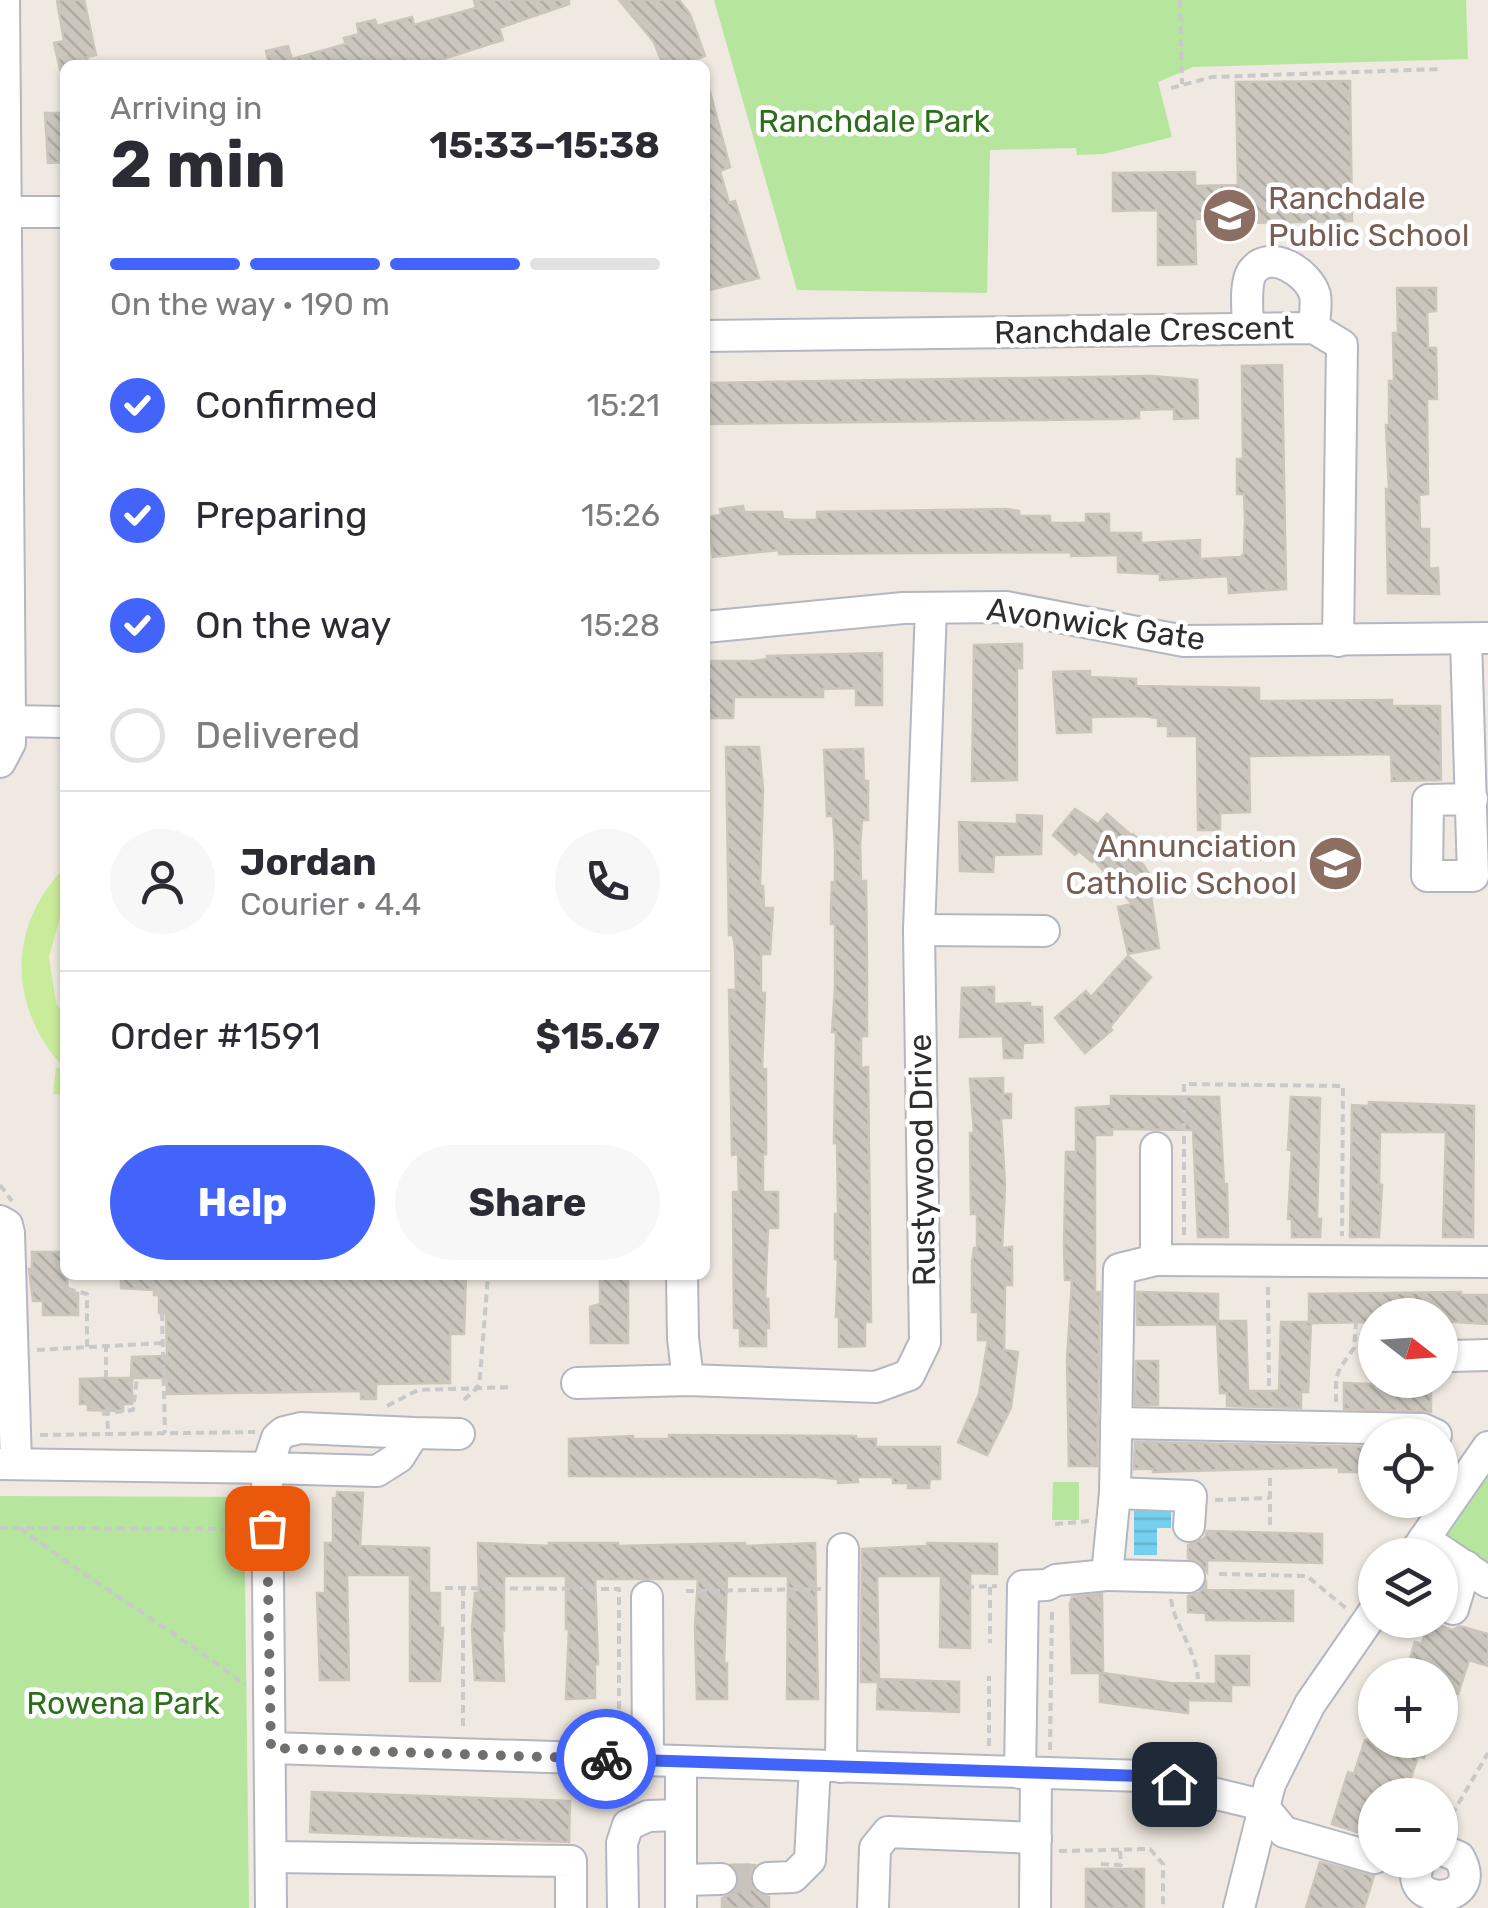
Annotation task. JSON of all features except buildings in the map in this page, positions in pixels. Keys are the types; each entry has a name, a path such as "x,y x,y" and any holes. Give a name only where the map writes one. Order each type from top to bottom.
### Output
{"street":[{"path":"0,762 10,744 4,0"},
{"path":"5,212 60,212"},
{"path":"1248,328 1249,282 1253,272 1275,262 1292,267 1306,279 1315,296 1314,328"},
{"name":"Ranchdale Crescent","path":"710,336 1314,328 1342,345 1338,641"},
{"name":"Avonwick Gate","path":"710,626 931,608 1006,607 1184,641 1477,639"},
{"name":"Rustywood Drive","path":"577,1383 688,1380 876,1386 909,1375 925,1342 919,930 931,608"},
{"path":"1472,799 1477,639"},
{"path":"10,721 60,722"},
{"path":"919,930 1044,931"},
{"path":"1156,1148 1170,1260"},
{"path":"0,1222 7,1225 9,1233 13,1351 10,1455 377,1471 400,1457 414,1433"},
{"path":"1107,1575 1114,1503 1119,1269 1170,1260 1488,1262"},
{"path":"682,1280 682,1338 688,1380"},
{"path":"1458,1356 1488,1355"},
{"path":"1116,1423 1358,1427"},
{"path":"271,1908 266,1468 277,1438 294,1428 459,1434"},
{"path":"1425,1538 1484,1452 1458,1443"},
{"path":"1114,1503 1191,1496 1190,1515"},
{"path":"768,1878 792,1877 810,1860 828,1766 842,1549"},
{"path":"1458,1601 1477,1574"},
{"path":"1035,1908 1035,1773 1024,1586 1047,1586 1056,1580 1107,1575 1192,1576"},
{"path":"634,1760 647,1597"},
{"path":"1239,1908 1310,1704 1358,1616"},
{"path":"271,1748 1142,1776 1358,1843"},
{"path":"681,1762 681,1894 722,1879"},
{"path":"623,1908 622,1844 628,1825 648,1816 681,1815"},
{"path":"1269,1815 1284,1832 1358,1853"},
{"path":"872,1908 875,1848 888,1832 1036,1844"},
{"path":"272,1857 572,1862 571,1908"}],"path":[{"path":"1180,0 1182,84"},
{"path":"1172,88 1221,77 1441,69"},
{"path":"1170,1260 1184,1084 1343,1086 1342,1261"},
{"path":"464,1400 477,1388 485,1345 488,1280"},
{"path":"1268,1287 1269,1388"},
{"path":"68,1289 87,1294 88,1347"},
{"path":"162,1313 165,1434"},
{"path":"1335,1426 1336,1379 1354,1348 1356,1322"},
{"path":"13,1351 162,1343"},
{"path":"106,1346 106,1378"},
{"path":"108,1434 106,1412 134,1409 136,1378"},
{"path":"379,1407 418,1390 513,1387"},
{"path":"10,1455 108,1434 248,1433 262,1428"},
{"path":"1270,1474 1270,1526"},
{"path":"1190,1515 1210,1500 1270,1498"},
{"path":"1055,1524 1081,1524 1114,1503"},
{"path":"0,1528 267,1521"},
{"path":"20,1528 270,1701"},
{"path":"1198,1679 1197,1660 1174,1614 1192,1576 1307,1576 1358,1608"},
{"path":"1035,1773 1056,1580"},
{"path":"990,1586 990,1643"},
{"path":"966,1587 1024,1586"},
{"path":"446,1588 619,1589 634,1760"},
{"path":"462,1588 463,1754"},
{"path":"686,1591 842,1589"},
{"path":"988,1746 989,1676"},
{"path":"1458,1804 1488,1752"},
{"path":"1036,1844 1150,1849 1163,1864 1163,1908"},
{"path":"1101,1864 1121,1865 1120,1850"}],"green space":[{"name":"Ranchdale Park","path":"714,0 1466,0 1468,59 1193,67 1158,82 1172,137 1104,154 1077,155 1076,148 990,150 987,293 797,290"},
{"path":"60,873 60,917 49,957 60,1010 60,1063 32,1018 24,992 24,940 46,890"},
{"path":"60,1067 60,1095 53,1094 56,1068"},
{"path":"1488,1459 1488,1577 1458,1553 1458,1538 1437,1536 1449,1518 1458,1518 1458,1504"},
{"path":"1053,1482 1079,1482 1079,1520 1052,1520"},
{"name":"Rowena Park","path":"0,1496 244,1497 249,1908 0,1908"}],"water":[{"path":"1134,1511 1171,1511 1171,1528 1157,1528 1157,1555 1134,1555"}],"tunnel":[{"path":"721,1879 768,1878"}],"way so far":[{"path":"267,1528 271,1748 606,1759"}],"place":[{"name":"Ranchdale Public School","path":"1229,216"},
{"name":"Annunciation Catholic School","path":"1336,864"}],"route":[{"path":"606,1759 1142,1776 1174,1784"}]}
